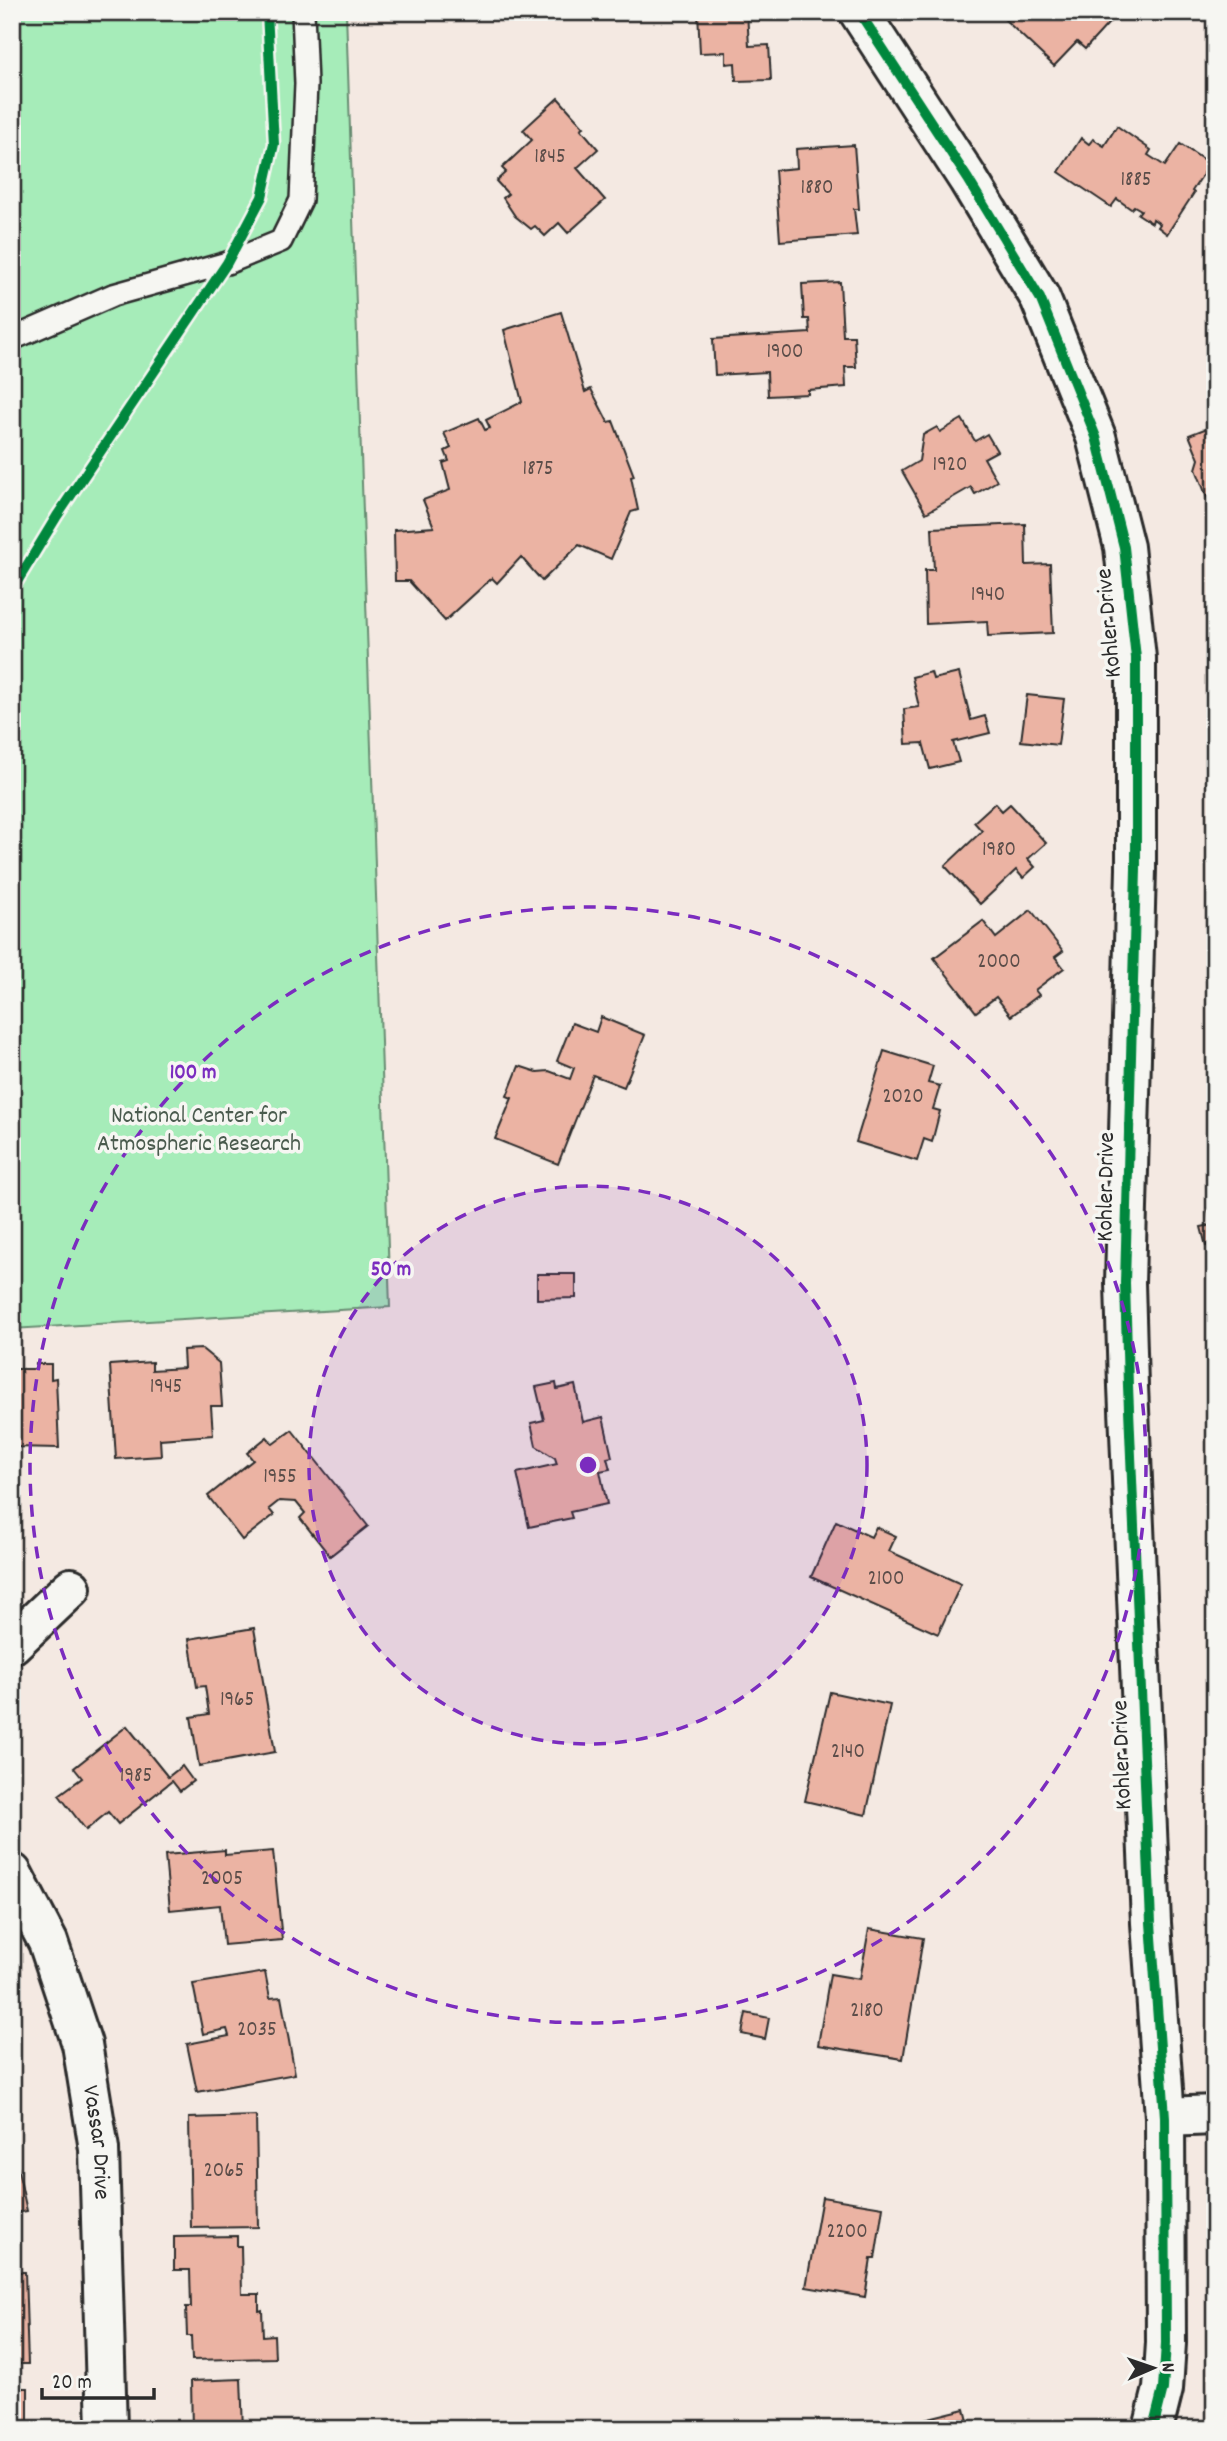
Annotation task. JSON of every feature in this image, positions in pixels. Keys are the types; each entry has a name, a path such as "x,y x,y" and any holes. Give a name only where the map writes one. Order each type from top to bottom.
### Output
{"street":[{"name":"Kohler Drive","path":"859,12 968,179 1040,298 1096,437 1124,547 1136,658 1136,869 1125,1283 1151,1923 1165,2117 1166,2343 1163,2389 1153,2429"},
{"path":"12,1644 71,1588"},
{"name":"Vassar Drive","path":"12,1873 48,1942 82,2044 99,2149 107,2429"},
{"path":"1165,2117 1215,2115"}],"lane":[{"path":"12,339 113,295 227,263 281,241 302,200 306,84 303,12"}],"green space":[{"name":"National Center for Atmospheric Research","path":"12,12 346,12 390,1307 12,1329"}],"building":[{"path":"698,12 747,12 749,46 769,45 771,80 736,81 735,63 726,64 726,52 700,53"},
{"path":"1005,12 1119,12 1085,49 1077,42 1054,66 1001,16"},
{"path":"558,98 584,127 581,129 598,149 577,168 605,200 568,233 559,223 545,236 535,226 531,229 515,216 503,198 508,194 496,181 506,172 502,168 532,140 523,130"},
{"path":"1117,126 1151,150 1148,155 1165,166 1180,144 1210,164 1167,234 1153,219 1152,223 1138,214 1141,210 1134,206 1131,209 1117,199 1111,207 1059,172 1081,138 1089,144 1093,139 1104,146"},
{"path":"854,145 859,209 854,209 857,235 780,241 775,170 797,168 796,149"},
{"path":"840,282 843,336 854,336 856,367 845,367 846,387 808,390 808,394 768,396 767,372 715,375 713,339 810,333 809,319 804,319 802,284"},
{"path":"561,312 585,392 591,389 608,422 613,421 634,476 631,477 638,510 631,512 611,559 579,545 542,581 521,557 497,583 492,578 445,621 409,581 395,581 394,530 434,527 423,500 450,490 443,463 449,461 445,451 451,448 444,433 479,418 485,430 490,428 486,420 522,402 504,330"},
{"path":"962,419 975,441 987,434 997,451 984,458 997,481 975,494 971,487 926,513 902,471 919,461 923,435 937,427 940,432"},
{"path":"1215,425 1215,507 1211,508 1196,469 1199,459 1189,435"},
{"path":"1025,524 1026,565 1050,564 1053,633 988,636 987,621 926,624 925,570 934,570 932,528"},
{"path":"931,672 933,679 959,673 971,720 985,716 990,733 953,742 959,762 930,769 923,743 906,744 904,709 919,707 912,677"},
{"path":"1027,695 1064,699 1058,745 1021,741"},
{"path":"1215,704 1215,726 1205,710"},
{"path":"995,803 1002,811 1010,804 1046,843 1028,859 1035,867 1023,878 1016,870 980,904 945,866 982,831 974,822"},
{"path":"1031,910 1063,951 1055,957 1064,968 1035,990 1039,995 1011,1016 996,997 976,1012 934,958 983,921 996,938"},
{"path":"601,1017 645,1035 624,1087 593,1075 558,1164 495,1139 512,1098 507,1096 519,1066 537,1072 549,1071 570,1079 574,1068 557,1061 572,1023 596,1032"},
{"path":"884,1051 933,1066 928,1083 940,1086 933,1109 940,1111 932,1142 924,1139 917,1161 856,1142"},
{"path":"1215,1207 1215,1244 1206,1246 1201,1227 1211,1225 1208,1209"},
{"path":"537,1274 576,1274 576,1298 537,1299"},
{"path":"202,1349 219,1363 222,1406 211,1406 213,1435 160,1439 161,1456 116,1459 110,1365 152,1362 152,1370 184,1368 183,1350"},
{"path":"36,1364 51,1364 51,1379 56,1378 59,1448 12,1447 12,1369 36,1369"},
{"path":"556,1383 557,1389 575,1385 583,1422 603,1417 612,1457 607,1458 610,1469 600,1471 607,1504 570,1512 572,1518 529,1527 517,1473 557,1464 555,1458 536,1446 531,1423 544,1420 536,1387"},
{"path":"292,1430 368,1526 330,1556 300,1518 305,1513 296,1502 279,1501 269,1509 274,1515 242,1540 208,1496 253,1460 247,1453 267,1437 273,1444"},
{"path":"836,1521 871,1537 876,1527 896,1536 889,1551 961,1584 938,1634 811,1577"},
{"path":"254,1628 275,1752 199,1766 191,1717 209,1714 205,1686 197,1687 189,1639"},
{"path":"830,1692 890,1705 866,1815 805,1801"},
{"path":"127,1726 168,1777 182,1766 193,1781 180,1791 172,1781 118,1824 108,1812 86,1830 59,1795 82,1778 74,1768"},
{"path":"225,1850 225,1855 273,1851 282,1940 224,1945 220,1905 170,1910 165,1855"},
{"path":"869,1929 923,1938 903,2059 818,2045 830,1974 860,1979"},
{"path":"265,1972 270,1998 281,1997 295,2074 197,2092 187,2044 229,2036 227,2029 203,2034 193,1984"},
{"path":"746,2013 769,2018 765,2039 742,2034"},
{"path":"256,2116 258,2227 191,2228 189,2118"},
{"path":"12,2143 27,2211 12,2214"},
{"path":"822,2197 883,2207 875,2259 871,2259 865,2297 806,2287"},
{"path":"237,2236 237,2246 241,2246 242,2294 259,2294 263,2336 274,2335 275,2358 192,2360 191,2336 187,2336 186,2307 191,2307 190,2270 174,2270 174,2237"},
{"path":"12,2272 25,2272 28,2364 12,2364"},
{"path":"241,2379 243,2429 192,2429 191,2381"},
{"path":"12,2388 28,2388 28,2429 12,2429"},
{"path":"965,2409 970,2429 896,2429 896,2426"}],"cycle path":[{"path":"12,590 57,516 227,263 262,197 274,144 267,12"},
{"path":"859,12 968,179 1040,298 1096,437 1124,547 1136,658 1136,869 1125,1283 1151,1923 1165,2117 1166,2343 1163,2389 1153,2429"}]}
